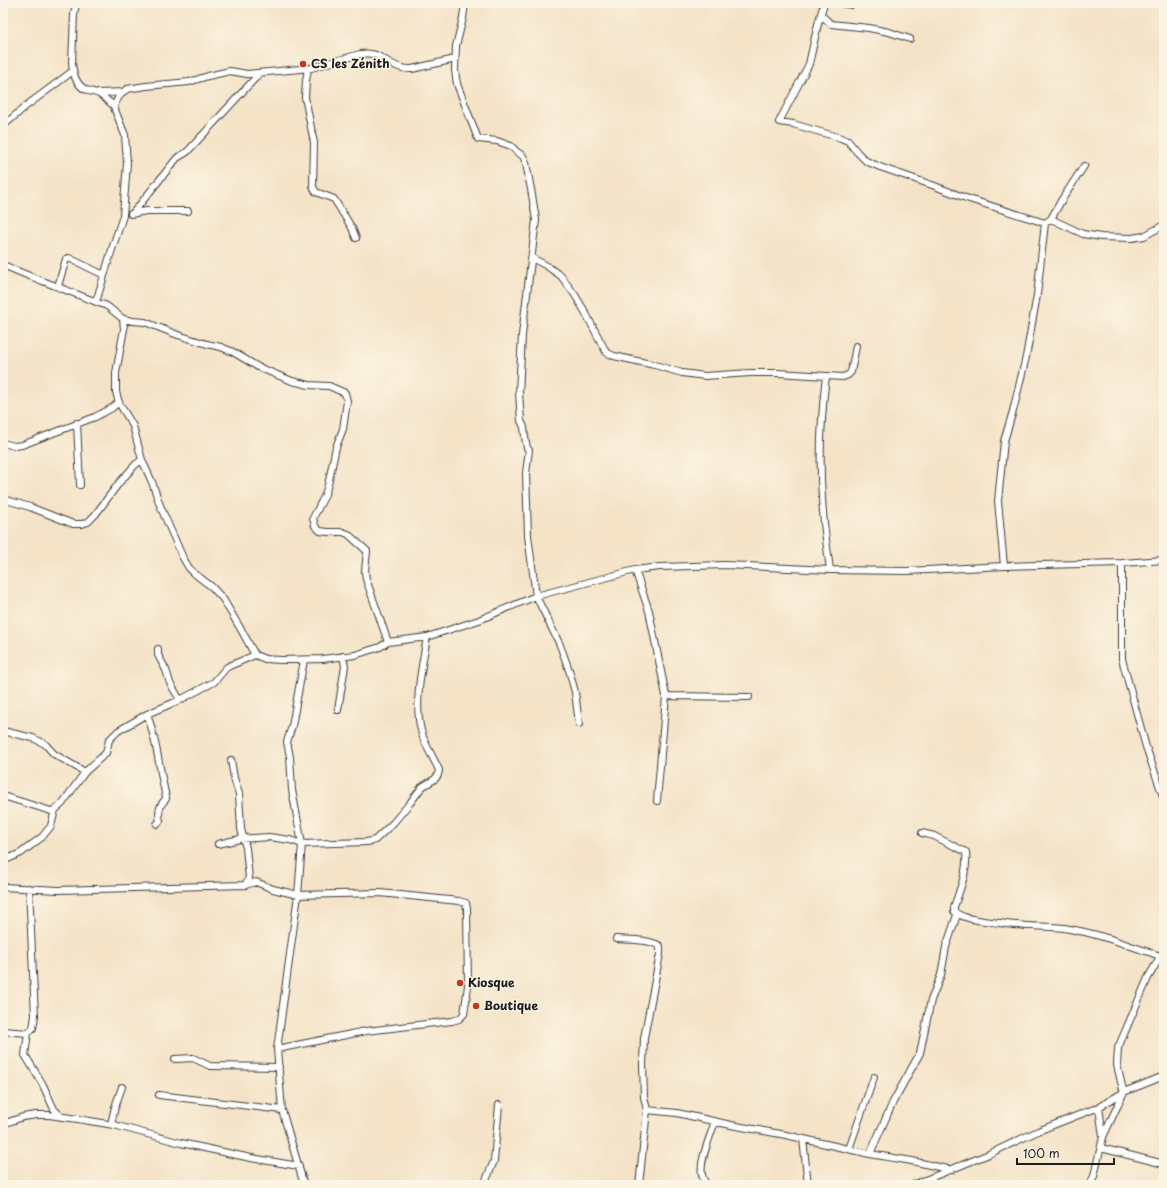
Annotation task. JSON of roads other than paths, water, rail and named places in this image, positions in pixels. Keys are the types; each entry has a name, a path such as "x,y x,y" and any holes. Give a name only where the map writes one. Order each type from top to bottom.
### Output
{"street":[{"path":"76,3 74,14 73,71 75,78 85,90 97,94 114,106 126,136 127,163 123,216 96,302"},
{"path":"465,3 456,46 455,60 457,84 478,139 497,141 511,146 523,156 530,178 536,220 522,335 519,401 521,421 524,427 527,448 529,450 526,473 528,536 536,596 560,646 569,670 576,692 579,724"},
{"path":"824,3 809,64 779,122 793,124 848,141 866,161 880,168 966,198 1045,223 1052,219 1061,201 1084,166"},
{"path":"841,3 851,5"},
{"path":"820,15 831,24 869,28 910,38"},
{"path":"114,106 118,98 127,89 189,82 230,71 247,74 308,68 325,65 368,53 376,55 383,60 406,69 455,60"},
{"path":"308,68 305,98 314,143 314,187 316,192 334,199 352,228 356,238"},
{"path":"3,126 26,106 73,71"},
{"path":"133,213 177,158 186,152 260,73"},
{"path":"97,94 123,92"},
{"path":"123,216 146,211 188,211"},
{"path":"1052,219 1083,234 1101,237 1132,238 1144,236 1164,225"},
{"path":"1004,566 998,501 1004,441 1026,357 1038,294 1045,223"},
{"path":"58,286 66,259 69,258 104,275"},
{"path":"532,258 561,276 581,305 606,352 614,356 655,365 682,373 705,376 778,373 843,377 851,372 856,346"},
{"path":"3,265 107,306 123,319 145,322 178,335 221,347 287,379 309,385 329,386 345,393 347,401 343,429 336,447 324,497 313,518 315,526 320,531 343,532 348,534 367,551 365,571 366,579 388,642"},
{"path":"123,319 124,329 116,373 116,392 119,402 133,426 135,439 142,460 152,482 161,508 183,558 189,568 212,587 223,599 255,655 265,659 304,660 355,655 380,647 388,642 427,637 479,620 536,596 636,570 660,567 703,565 830,570 907,571 1004,566 1122,563 1164,560"},
{"path":"826,376 821,416 820,454 822,498 830,570"},
{"path":"3,443 14,446 22,445 76,423 95,417 112,408 119,402"},
{"path":"76,423 80,485"},
{"path":"3,499 30,507 73,524 82,524 88,522 95,515 119,483 136,464 142,460"},
{"path":"1122,563 1122,659 1146,747 1164,799"},
{"path":"636,570 649,611 666,696 657,801"},
{"path":"218,844 243,839 269,837 290,840 302,844 367,842 375,840 393,823 422,787 435,779 439,770 422,734 419,713 419,687 427,637"},
{"path":"158,650 158,655 166,670 170,683 180,700"},
{"path":"3,861 21,853 42,837 51,826 55,810 62,804 85,772 106,753 110,740 118,731 147,714 180,700 214,682 227,667 255,655"},
{"path":"338,710 344,666 343,656"},
{"path":"304,660 288,742 292,790 302,844 298,896 277,1049 282,1110 304,1185"},
{"path":"666,696 749,697"},
{"path":"147,714 152,727 166,797 160,808 160,821 157,824"},
{"path":"3,731 33,738 45,744 54,754 85,772"},
{"path":"231,760 234,778 239,794 241,829 246,848 249,878 245,885"},
{"path":"3,796 55,810"},
{"path":"922,833 934,836 966,852 967,861 954,907 954,911 957,915 1013,925 1063,928 1100,935 1162,953 1148,978 1118,1048 1117,1065 1124,1092 1103,1137 1094,1176 1090,1185"},
{"path":"3,887 58,890 245,885 256,882 273,889 298,896 380,894 459,901 466,903 468,986 464,1014 459,1019 366,1031 277,1049"},
{"path":"29,888 35,1016 33,1028 28,1033 25,1055 42,1083 54,1110 63,1117"},
{"path":"870,1154 893,1102 920,1054 931,1000 941,975 946,947 957,915"},
{"path":"616,939 640,940 651,942 660,946 660,954 644,1038 644,1097 647,1110 639,1185"},
{"path":"3,1031 28,1033"},
{"path":"175,1058 193,1058 210,1066 278,1067"},
{"path":"913,1185 952,1170 1038,1131 1099,1107 1124,1092 1164,1076"},
{"path":"849,1149 874,1077"},
{"path":"110,1124 122,1087"},
{"path":"159,1095 282,1110"},
{"path":"484,1185 494,1161 499,1105"},
{"path":"1099,1107 1103,1137"},
{"path":"647,1110 677,1113 952,1170"},
{"path":"3,1124 23,1117 49,1115 110,1124 182,1143 251,1158 299,1166"},
{"path":"707,1185 702,1174 702,1164 715,1122"},
{"path":"803,1139 808,1185"},
{"path":"1101,1148 1164,1164"}],"place":[{"name":"CS les Zénith","path":"303,64"},
{"name":"Kiosque","path":"460,983"},
{"name":"Boutique","path":"476,1006"}]}
